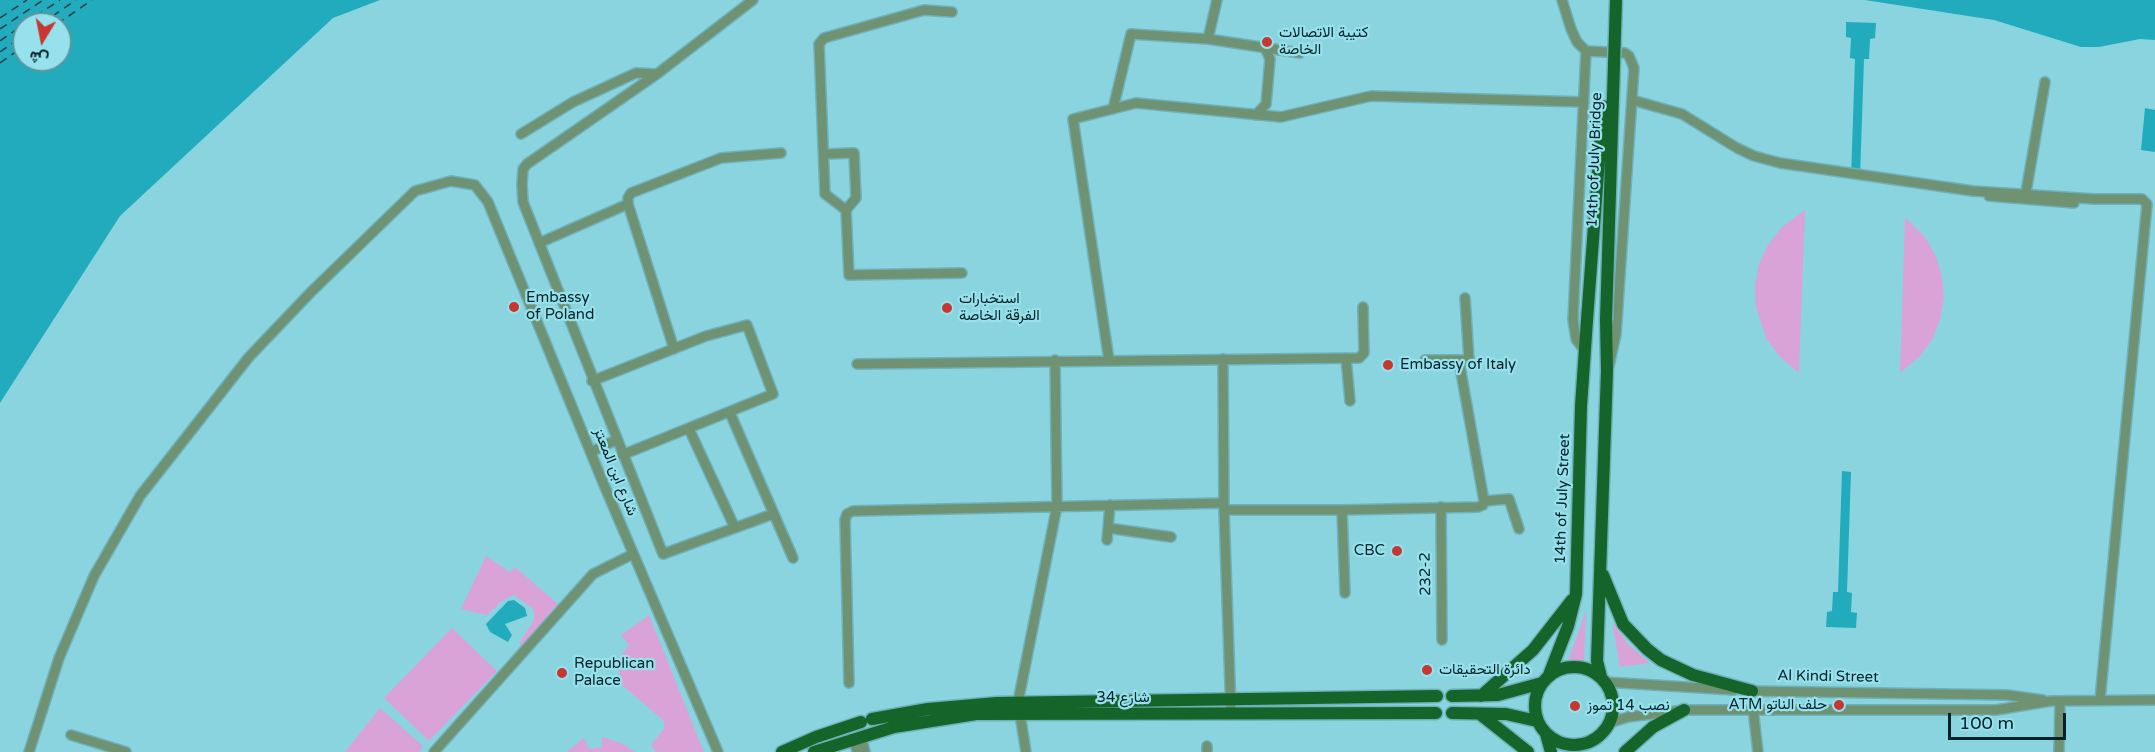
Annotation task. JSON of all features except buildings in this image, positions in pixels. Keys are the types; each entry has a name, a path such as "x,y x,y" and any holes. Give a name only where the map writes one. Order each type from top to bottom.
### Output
{"main road":[{"name":"14th of July Bridge","path":"1587,320 1598,200 1608,0"},
{"name":"14th of July Bridge","path":"1607,371 1606,320 1616,0"},
{"name":"14th of July Street","path":"1545,679 1568,626 1575,594 1587,320"},
{"path":"1546,734 1569,745 1585,743 1600,735 1609,723 1613,702 1597,661 1607,371"},
{"path":"1600,566 1623,624 1647,649 1662,660 1693,675 1752,691"},
{"path":"1481,696 1533,650 1575,594"},
{"path":"1452,696 1510,693 1545,679 1563,668 1579,667 1603,680"},
{"path":"1545,679 1534,704 1537,721 1546,734 1551,752"},
{"name":"شارع 34","path":"814,752 857,737 935,719 1018,707 1230,699 1437,696"},
{"name":"شارع 34","path":"782,752 816,737 866,720 952,706 1231,713 1436,713"},
{"path":"1625,752 1653,728 1684,710"},
{"path":"1452,713 1515,715 1537,721"},
{"path":"1479,713 1515,739 1528,752"},
{"path":"1597,752 1600,735"}],"street":[{"path":"753,0 657,74 523,169 523,202 592,381 663,554 774,514"},
{"path":"1208,39 1217,0"},
{"path":"1562,0 1577,42 1586,51 1629,56 1634,68 1616,334 1607,371"},
{"path":"846,210 825,194 826,154 818,49 824,38 924,10 952,12"},
{"path":"1113,109 1131,34 1208,39 1300,52"},
{"path":"1256,115 1266,104 1270,59 1265,48"},
{"path":"1584,350 1576,339 1573,320 1586,51"},
{"path":"521,134 573,102 636,73 657,74"},
{"path":"2025,197 2045,82"},
{"path":"1109,360 1072,119 1136,103 1281,117 1371,96 1584,102"},
{"path":"1632,100 1682,114 1754,156 1780,163 1973,191 1981,195 2151,204 2100,700"},
{"path":"674,349 628,204 631,193 721,158 781,153"},
{"path":"826,154 854,153 855,198 846,210 849,275 962,273"},
{"name":"شارع ابن المعتز","path":"29,752 59,658 94,576 117,532 140,496 249,357 311,292 416,191 451,182 475,185 488,202 633,554 718,752"},
{"path":"539,243 628,204"},
{"path":"1425,360 1469,360 1465,298"},
{"path":"857,363 1346,358 1363,356 1363,307"},
{"path":"592,381 674,349 747,325 773,394 622,455"},
{"path":"1346,358 1350,401"},
{"path":"1223,359 1224,507 1231,713"},
{"path":"1026,752 1018,707 1057,506 1054,360"},
{"path":"1459,361 1484,501"},
{"path":"730,412 793,558"},
{"path":"689,429 735,528"},
{"path":"591,452 616,440"},
{"path":"849,682 847,514 853,511 1110,505 1342,510 1478,507 1484,501 1509,499 1519,529"},
{"path":"1107,540 1110,505"},
{"name":"232-2","path":"1440,507 1442,640"},
{"path":"1342,510 1345,593"},
{"path":"1108,528 1171,537"},
{"path":"434,752 593,574 633,554"},
{"name":"Al Kindi Street","path":"1603,680 1752,691 2007,695 2055,701"},
{"path":"1930,694 1930,710"},
{"name":"Al Kindi Street","path":"1609,723 1628,717 1684,710 1996,710 2055,701 2155,700"},
{"path":"2055,701 2059,752"},
{"path":"1753,709 1758,752"},
{"path":"71,735 126,752"},
{"path":"857,737 857,752"},
{"path":"857,737 865,752"}],"shaded area":[{"path":"1805,210 1799,373 1779,356 1766,338 1756,307 1755,286 1759,264 1768,245 1782,227"},
{"path":"1905,217 1925,237 1936,256 1942,276 1944,298 1940,320 1932,340 1919,357 1900,373"},
{"path":"486,556 510,572 515,567 558,604 520,649 520,642 534,620 534,613 532,608 514,595 503,600 487,615 461,609"},
{"path":"1586,610 1584,664 1568,661 1579,631"},
{"path":"649,615 704,752 656,752 651,745 664,729 664,721 615,679 620,672 616,667 617,661 629,645 621,635"},
{"path":"1612,622 1628,644 1650,663 1620,667"},
{"path":"452,628 497,671 429,741 384,698"},
{"path":"380,708 423,746 419,752 345,752"},
{"path":"602,737 621,743 635,752 566,752 584,738 589,749 602,747"}],"water":[{"path":"0,0 380,0 333,18 120,216 0,403"},
{"path":"1865,0 2155,0 2155,40 2140,39 2099,47 2081,47 1994,20"},
{"path":"1846,22 1876,23 1875,38 1870,39 1869,59 1864,59 1860,178 1851,178 1855,59 1850,58 1851,38 1846,37"},
{"path":"2145,108 2155,110 2155,152 2141,150"},
{"path":"1842,471 1851,472 1847,592 1852,593 1851,612 1857,613 1856,628 1826,627 1827,612 1832,611 1833,592 1838,592"},
{"path":"514,600 525,608 527,616 505,624 512,635 508,642 490,632 486,624 508,601"}],"ferry route":[{"path":"0,18 27,0"},
{"path":"0,29 43,0"},
{"path":"42,12 60,0"},
{"path":"58,12 76,0"},
{"path":"72,14 92,0"},
{"path":"0,41 12,33"},
{"path":"0,52 12,44"},
{"path":"0,63 12,54"}],"place":[{"name":"كتيبة الاتصالات الخاصة","path":"1267,42"},
{"name":"Embassy of Poland","path":"514,307"},
{"name":"استخبارات الفرقة الخاصة","path":"947,308"},
{"name":"Embassy of Italy","path":"1388,365"},
{"name":"CBC","path":"1397,551"},
{"name":"دائرة التحقيقات","path":"1427,670"},
{"name":"Republican Palace","path":"562,673"},
{"name":"ATM حلف الناتو","path":"1839,705"},
{"name":"نصب 14 تموز","path":"1575,706"}]}
